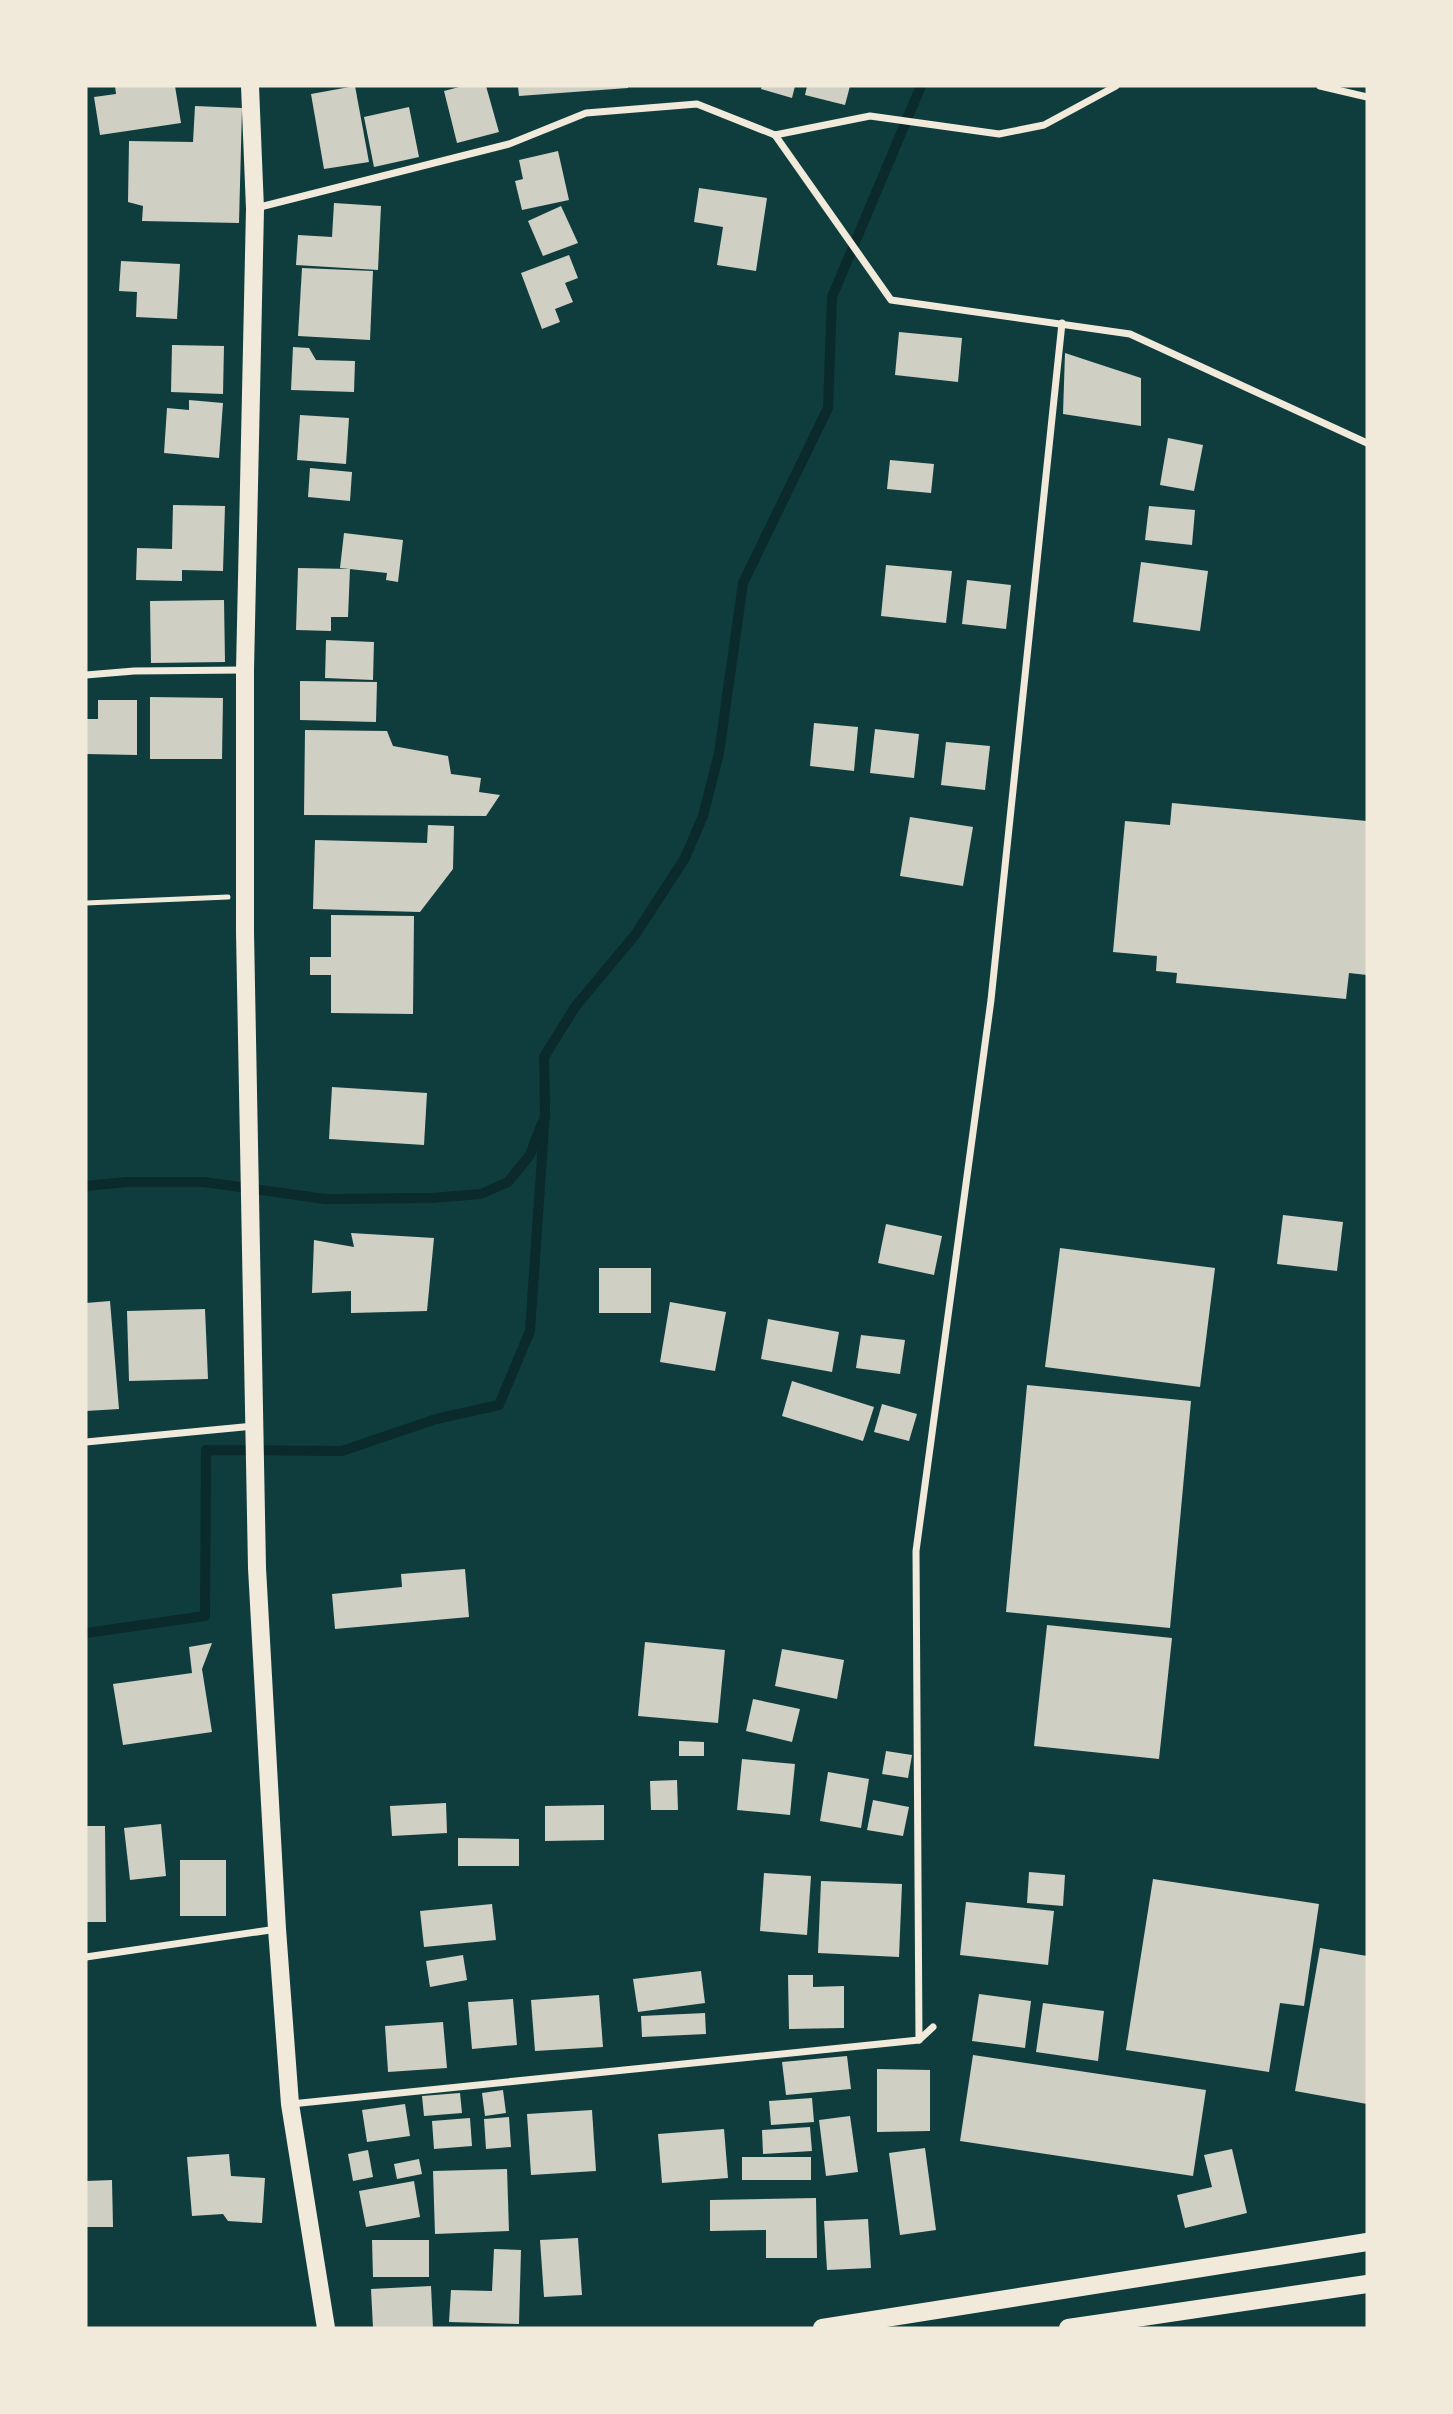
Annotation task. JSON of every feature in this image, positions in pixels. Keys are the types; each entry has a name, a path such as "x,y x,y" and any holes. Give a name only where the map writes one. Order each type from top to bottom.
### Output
{"main road":[{"path":"250,86 255,209 244,670 245,932 257,1568 277,1929 290,2104 326,2328"},
{"path":"822,2328 1367,2242"},
{"path":"1068,2328 1367,2284"}],"street":[{"path":"255,209 509,144 586,113 697,104 775,135 870,116 999,134 1044,125 1116,86"},
{"path":"1320,86 1367,97"},
{"path":"775,135 891,300 1130,334 1367,443"},
{"path":"919,2040 916,1551 991,1000 1062,323"},
{"path":"86,675 134,671 244,670"},
{"path":"86,1442 254,1426"},
{"path":"86,1957 277,1929"},
{"path":"290,2104 919,2040 933,2027"}],"lane":[{"path":"86,903 228,897"}],"building":[{"path":"115,86 175,86 181,123 100,135 94,97 116,94"},
{"path":"355,86 369,162 324,169 311,94"},
{"path":"463,86 486,86 499,132 457,143 444,91"},
{"path":"518,86 628,86 628,88 519,96"},
{"path":"762,86 795,86 792,98 761,89"},
{"path":"807,86 850,86 845,105 805,95"},
{"path":"195,106 242,108 239,223 142,221 143,206 128,202 129,141 193,142"},
{"path":"409,107 419,157 374,167 364,117"},
{"path":"558,151 569,200 522,210 515,181 523,179 519,160"},
{"path":"699,188 767,198 756,271 717,265 723,227 694,222"},
{"path":"334,203 381,206 378,270 296,265 298,235 332,237"},
{"path":"561,206 578,243 543,256 528,221"},
{"path":"569,255 578,278 565,283 573,302 555,309 560,322 542,329 521,273"},
{"path":"121,261 180,264 177,319 136,317 137,292 119,291"},
{"path":"302,268 373,271 370,340 298,336"},
{"path":"899,332 962,338 958,382 895,375"},
{"path":"172,345 224,346 223,394 171,392"},
{"path":"293,347 309,348 316,360 355,361 354,392 291,390"},
{"path":"1065,353 1141,378 1141,426 1063,414"},
{"path":"189,400 223,403 219,458 164,453 167,408 189,410"},
{"path":"300,415 349,418 346,464 297,460"},
{"path":"1168,438 1203,445 1194,491 1160,485"},
{"path":"890,460 934,464 931,493 887,489"},
{"path":"310,468 352,472 350,501 308,497"},
{"path":"173,505 225,506 223,571 182,570 182,581 136,580 137,548 172,549"},
{"path":"1149,506 1195,510 1192,545 1145,540"},
{"path":"344,533 403,540 398,582 386,580 387,573 340,568"},
{"path":"1141,562 1208,571 1200,631 1133,622"},
{"path":"886,565 952,571 946,623 881,616"},
{"path":"298,568 350,569 348,617 331,617 331,631 296,630"},
{"path":"967,580 1011,585 1006,629 962,624"},
{"path":"224,600 225,662 151,663 150,601"},
{"path":"326,640 374,642 373,680 325,678"},
{"path":"300,681 377,682 376,722 300,720"},
{"path":"150,697 223,698 222,759 150,759"},
{"path":"98,700 137,700 137,755 86,754 86,719 98,719"},
{"path":"814,723 858,727 854,771 810,766"},
{"path":"875,729 919,734 914,778 870,773"},
{"path":"305,730 387,731 393,746 448,756 451,774 481,778 479,792 500,795 486,816 304,815"},
{"path":"946,742 990,746 985,790 941,785"},
{"path":"1172,803 1367,821 1367,975 1349,973 1346,999 1176,983 1177,973 1156,971 1157,956 1113,952 1125,821 1170,825"},
{"path":"910,817 973,827 963,886 900,876"},
{"path":"428,825 454,826 453,869 420,912 313,909 315,840 427,843"},
{"path":"331,915 414,916 413,1014 331,1013 331,975 310,975 310,957 331,957"},
{"path":"332,1087 427,1093 424,1145 329,1139"},
{"path":"1283,1215 1343,1222 1337,1271 1277,1264"},
{"path":"886,1224 942,1236 934,1275 878,1263"},
{"path":"351,1233 434,1238 427,1311 351,1313 351,1291 312,1293 314,1240 354,1247"},
{"path":"1060,1248 1215,1268 1200,1387 1045,1367"},
{"path":"599,1268 651,1268 651,1313 599,1313"},
{"path":"110,1301 119,1409 86,1411 86,1303"},
{"path":"670,1302 726,1312 715,1371 660,1362"},
{"path":"205,1309 208,1379 129,1381 127,1311"},
{"path":"768,1319 839,1332 832,1372 761,1359"},
{"path":"861,1335 905,1340 900,1374 856,1368"},
{"path":"792,1381 874,1407 863,1441 782,1416"},
{"path":"1027,1385 1191,1401 1170,1628 1006,1612"},
{"path":"882,1404 917,1414 909,1441 874,1432"},
{"path":"465,1569 469,1617 335,1629 332,1594 402,1587 401,1574"},
{"path":"1047,1625 1172,1638 1159,1759 1034,1746"},
{"path":"645,1642 725,1650 718,1723 638,1716"},
{"path":"212,1643 202,1669 212,1732 123,1745 113,1684 192,1673 189,1647"},
{"path":"782,1649 844,1660 837,1699 775,1686"},
{"path":"753,1699 800,1709 792,1742 746,1731"},
{"path":"679,1741 704,1742 704,1756 679,1756"},
{"path":"886,1751 912,1755 908,1778 882,1774"},
{"path":"742,1759 795,1764 790,1815 737,1810"},
{"path":"828,1772 869,1779 861,1828 820,1821"},
{"path":"677,1780 678,1810 651,1810 650,1781"},
{"path":"873,1800 909,1807 903,1836 867,1830"},
{"path":"446,1803 447,1833 392,1836 390,1806"},
{"path":"604,1805 604,1840 545,1841 545,1806"},
{"path":"161,1824 166,1876 130,1880 124,1828"},
{"path":"86,1826 105,1826 106,1922 86,1922"},
{"path":"458,1838 519,1839 519,1866 458,1866"},
{"path":"180,1860 226,1860 226,1916 180,1916"},
{"path":"1029,1872 1065,1875 1063,1906 1027,1903"},
{"path":"764,1873 811,1876 807,1935 760,1931"},
{"path":"1153,1879 1319,1904 1304,2006 1280,2003 1269,2072 1126,2050"},
{"path":"821,1881 902,1884 899,1957 818,1953"},
{"path":"966,1902 1054,1911 1048,1965 960,1955"},
{"path":"492,1904 496,1940 424,1947 420,1911"},
{"path":"1320,1948 1367,1956 1367,2104 1295,2091"},
{"path":"463,1955 467,1980 430,1987 426,1961"},
{"path":"701,1971 705,2003 638,2012 633,1979"},
{"path":"788,1975 813,1975 813,1987 844,1986 844,2028 789,2029"},
{"path":"979,1994 1031,2001 1025,2048 972,2041"},
{"path":"599,1995 603,2047 535,2051 531,2000"},
{"path":"513,1999 517,2045 472,2049 468,2002"},
{"path":"1043,2003 1104,2011 1098,2061 1036,2052"},
{"path":"705,2013 706,2034 642,2037 641,2016"},
{"path":"443,2022 447,2068 388,2072 385,2026"},
{"path":"973,2055 1206,2090 1193,2176 960,2141"},
{"path":"847,2056 851,2089 786,2095 782,2062"},
{"path":"877,2069 930,2070 930,2131 877,2132"},
{"path":"503,2090 506,2113 485,2116 482,2093"},
{"path":"460,2093 462,2113 424,2116 422,2096"},
{"path":"812,2098 814,2122 771,2125 769,2101"},
{"path":"405,2104 410,2136 367,2142 362,2110"},
{"path":"592,2110 596,2171 531,2175 527,2114"},
{"path":"850,2116 858,2172 826,2176 819,2120"},
{"path":"509,2117 511,2147 486,2149 484,2119"},
{"path":"470,2118 472,2146 434,2149 432,2121"},
{"path":"810,2127 812,2151 763,2154 762,2130"},
{"path":"724,2129 728,2178 662,2183 658,2134"},
{"path":"925,2148 936,2230 900,2235 889,2153"},
{"path":"1232,2149 1247,2213 1185,2228 1177,2195 1212,2187 1204,2155"},
{"path":"368,2150 373,2177 353,2181 348,2154"},
{"path":"229,2154 231,2176 265,2178 262,2223 228,2221 223,2214 192,2216 187,2157"},
{"path":"742,2157 811,2157 811,2180 742,2180"},
{"path":"419,2159 422,2174 397,2179 394,2164"},
{"path":"507,2169 509,2231 435,2234 433,2171"},
{"path":"112,2180 113,2227 86,2227 86,2181"},
{"path":"414,2181 420,2217 366,2227 359,2191"},
{"path":"816,2198 817,2258 766,2258 766,2230 710,2231 710,2200"},
{"path":"868,2219 871,2268 827,2270 824,2221"},
{"path":"578,2238 582,2295 544,2297 540,2240"},
{"path":"372,2240 429,2240 429,2277 373,2277"},
{"path":"494,2249 521,2250 519,2324 449,2322 451,2290 492,2291"},
{"path":"431,2286 433,2328 373,2328 371,2289"}],"waterway":[{"path":"86,1633 205,1616 206,1450 342,1451 436,1419 499,1405 530,1331 545,1113 544,1057 575,1007 635,935 685,858 703,816 719,753 743,583 828,408 832,297 921,86"},
{"path":"86,1186 127,1182 204,1182 325,1199 431,1198 481,1194 508,1182 530,1155 542,1123"}]}
